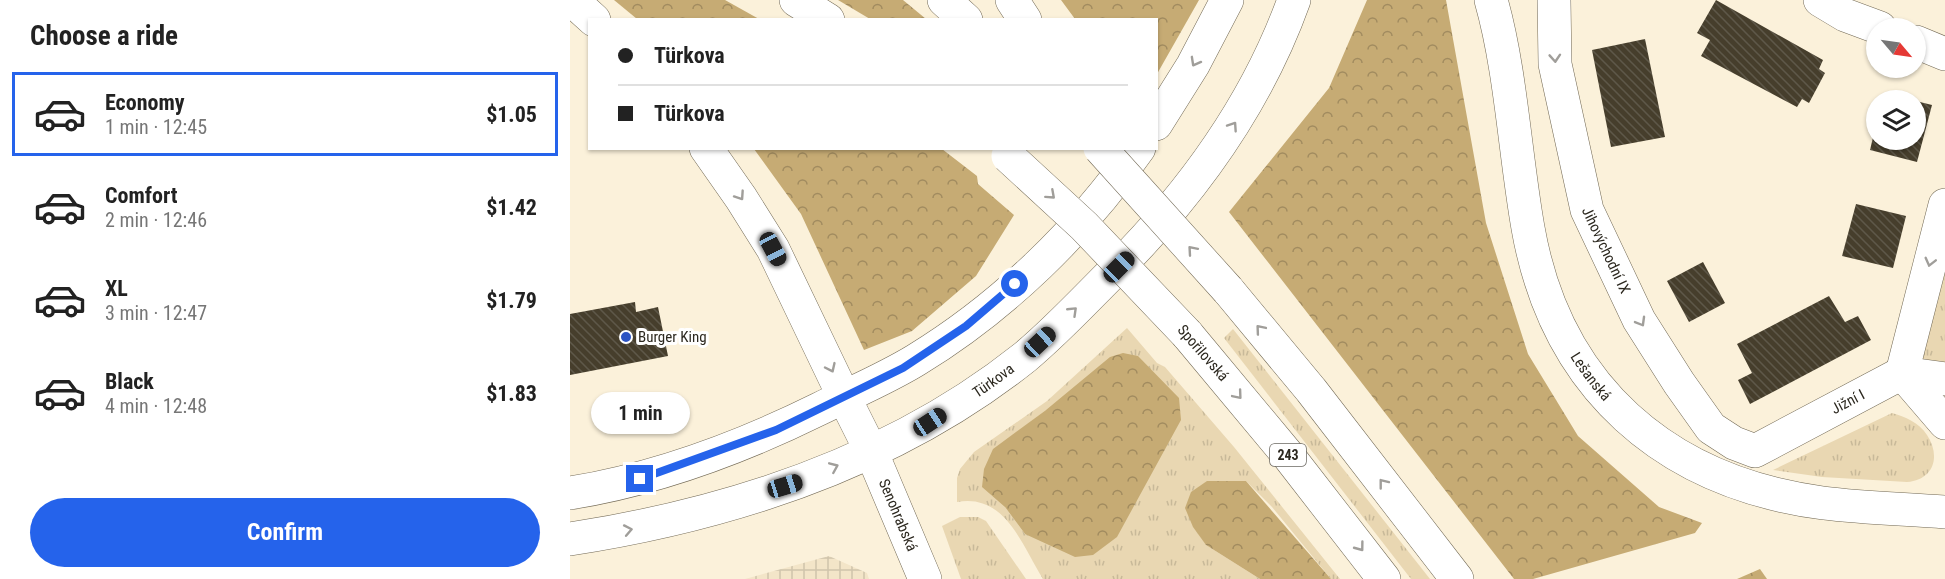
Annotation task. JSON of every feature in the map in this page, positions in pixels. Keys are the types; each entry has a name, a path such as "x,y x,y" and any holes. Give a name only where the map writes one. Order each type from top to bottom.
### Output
{"main road":[{"path":"572,0 592,18"},
{"path":"796,0 825,18"},
{"path":"944,0 964,18"},
{"path":"1012,0 1024,18"},
{"path":"1158,121 1193,65 1227,0"},
{"name":"Türkova","path":"570,539 681,518 799,482 930,422 1026,356 1151,234 1199,174 1251,98 1281,35 1294,0"},
{"name":"Lešanská","path":"1491,0 1528,230 1545,294 1590,380 1617,411 1654,441 1691,463 1760,490 1822,502 1945,512"},
{"name":"Jihovýchodní IX","path":"1554,0 1555,64 1587,210 1639,320 1711,429 1734,443 1755,451"},
{"path":"1821,0 1845,15 1866,23"},
{"path":"1926,46 1945,54"},
{"name":"Senohrabská","path":"707,150 773,249 871,451 926,579"},
{"path":"1102,150 1227,290 1311,390 1457,579"},
{"path":"1117,150 1157,210"},
{"path":"570,493 656,475 776,430 903,368 966,326 1074,231 1106,195 1138,150"},
{"name":"Spořilovská","path":"1003,152 1084,225 1187,334 1275,439 1384,579"},
{"path":"1902,373 1945,205"},
{"path":"1902,373 1945,379"},
{"path":"1902,373 1945,423"},
{"name":"Jižní I","path":"1755,451 1902,373"}],"shaded area":[{"path":"829,556 867,573 869,579 745,579"}],"green space":[{"path":"614,0 725,0 757,18 636,18"},
{"path":"838,0 903,0 925,18 868,18"},
{"path":"1061,0 1199,0 1158,72 1158,18 1074,18"},
{"path":"1367,0 1446,0 1486,223 1528,354 1578,436 1659,507 1702,523 1695,533 1533,579 1514,579 1229,212 1329,88"},
{"path":"755,150 943,150 977,176 978,184 1014,215 976,276 912,331 864,350 801,214"},
{"path":"1945,250 1945,367 1921,361"},
{"path":"1127,328 1157,363 1165,367 1234,447 1340,579 1331,579 1272,507 1246,481 1206,545 1260,579 1043,579 1019,537 1000,513 988,505 974,501 957,502 957,478 960,469 974,452 1047,401","holes":["1046,410 1025,534 1005,507 993,450"]},
{"path":"1233,329 1430,579 1411,579 1224,338"},
{"path":"1123,353 1138,356 1179,398 1181,420 1117,537 1093,555 1075,557 1025,534 1005,507 982,487 984,469 993,449 1046,410 1110,357"},
{"path":"1892,413 1916,423 1924,430 1931,443 1934,459 1929,472 1923,477 1907,482 1822,477 1773,470"},
{"path":"1207,481 1246,481 1331,579 1260,579 1206,545 1193,527 1185,508 1191,492"},
{"path":"960,517 978,517 986,521 1026,579 961,579 942,526"},
{"path":"1760,569 1767,579 1737,579"}],"building":[{"path":"1716,0 1823,60 1819,69 1825,73 1809,103 1802,99 1797,107 1701,56 1710,40 1697,33"},
{"path":"1645,39 1665,137 1611,147 1592,50"},
{"path":"1926,104 1932,105 1926,128"},
{"path":"1870,150 1920,150 1917,162"},
{"path":"1856,204 1906,216 1893,268 1842,256"},
{"path":"1703,262 1725,303 1689,322 1667,281"},
{"path":"1829,296 1845,322 1858,316 1871,340 1750,404 1738,380 1752,373 1737,344"},
{"path":"635,302 636,312 658,307 668,356 570,375 570,314"}],"place":[{"name":"Burger King","path":"626,337"}],"route":[{"path":"640,479 701,459 776,430 903,368 966,326 1015,284"}]}
